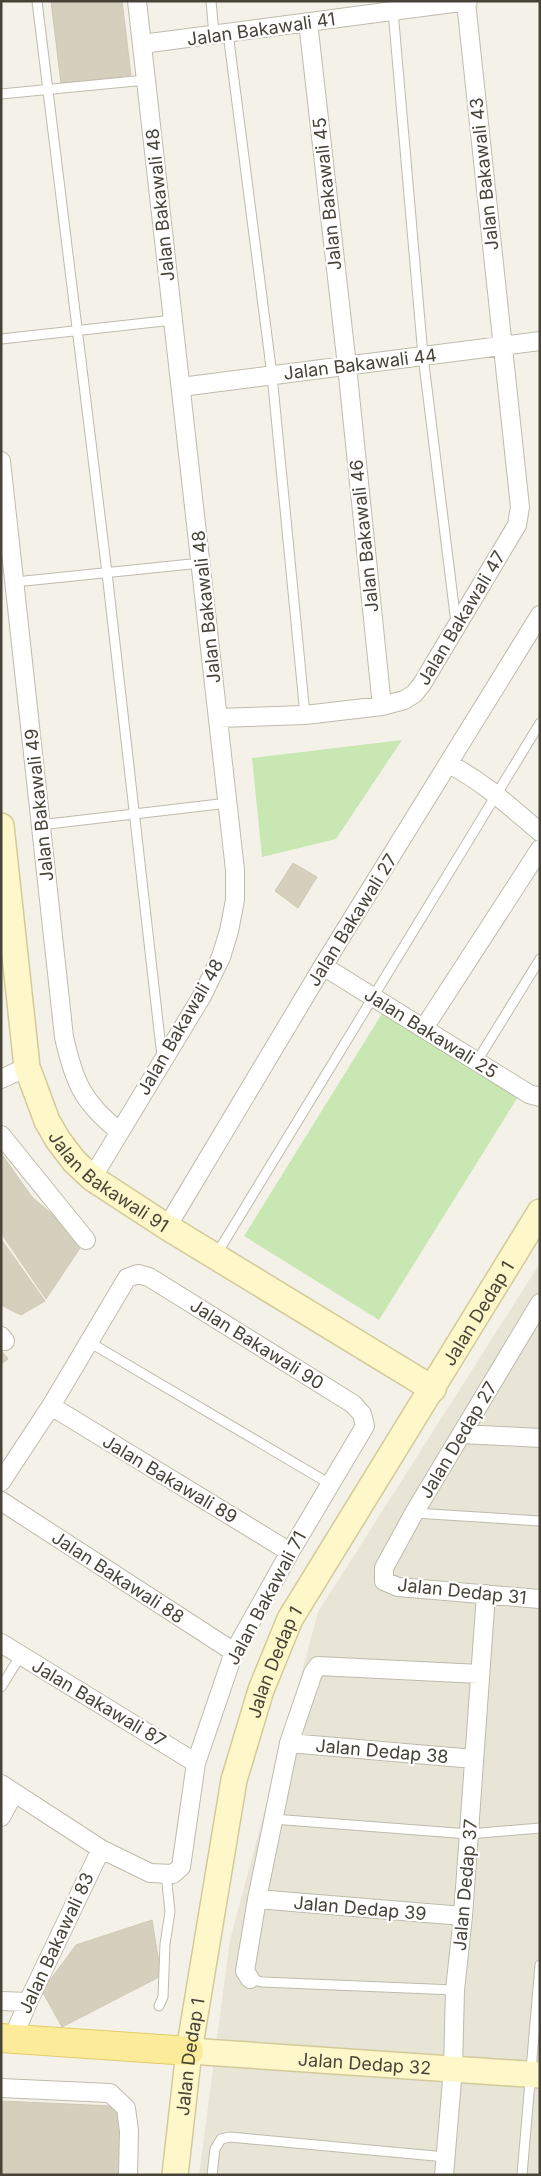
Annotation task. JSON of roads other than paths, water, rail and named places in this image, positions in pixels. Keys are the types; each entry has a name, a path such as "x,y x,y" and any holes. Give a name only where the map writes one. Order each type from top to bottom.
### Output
{"main road":[{"name":"Jalan Bakawali 91","path":"1,826 27,1067 38,1099 54,1134 74,1161 92,1178 167,1227 433,1389"},
{"name":"Jalan Dedap 1","path":"175,2175 189,2051 234,1780 260,1690 290,1619 540,1212"},
{"path":"7,2038 189,2051"},
{"name":"Jalan Dedap 32","path":"189,2051 535,2075"}],"street":[{"name":"Jalan Bakawali 48","path":"92,1178 202,996 221,957 229,931 235,900 236,870 137,1"},
{"name":"Jalan Bakawali 41","path":"142,44 393,11 439,3 467,1"},
{"name":"Jalan Bakawali 43","path":"467,1 503,346"},
{"name":"Jalan Bakawali 45","path":"308,22 347,366"},
{"name":"Jalan Bakawali 44","path":"181,386 540,341"},
{"name":"Jalan Bakawali 47","path":"218,718 305,715 382,706 404,700 418,689 514,530 520,513 503,346"},
{"name":"Jalan Bakawali 46","path":"347,366 382,706"},
{"name":"Jalan Bakawali 49","path":"1,461 64,1037 72,1072 82,1092 94,1108 119,1131"},
{"name":"Jalan Bakawali 27","path":"167,1227 322,966 540,615"},
{"path":"449,764 474,777 540,832"},
{"path":"424,1028 540,849"},
{"name":"Jalan Bakawali 25","path":"322,966 529,1094 540,1097"},
{"path":"1,1079 27,1067"},
{"path":"1,1135 86,1240"},
{"name":"Jalan Bakawali 90","path":"89,1342 127,1278 138,1274 149,1277 353,1404 362,1414 365,1426"},
{"name":"Jalan Dedap 27","path":"384,1581 384,1568 414,1514 540,1303"},
{"path":"1,1482 51,1406 89,1342"},
{"name":"Jalan Bakawali 89","path":"51,1406 290,1552"},
{"name":"Jalan Bakawali 71","path":"158,1873 173,1874 181,1867 196,1763 234,1652 290,1552 365,1426"},
{"path":"462,1434 540,1438"},
{"name":"Jalan Bakawali 88","path":"1,1502 234,1652"},
{"name":"Jalan Dedap 31","path":"384,1581 398,1587 540,1599"},
{"name":"Jalan Dedap 37","path":"444,2175 453,2069 455,1990 463,1916 486,1594"},
{"name":"Jalan Bakawali 87","path":"1,1643 196,1763"},
{"path":"250,1980 245,1971 273,1819 290,1743 313,1673 318,1666 480,1674"},
{"name":"Jalan Dedap 38","path":"290,1743 474,1759"},
{"path":"1,1817 8,1789 101,1849 158,1873"},
{"name":"Jalan Bakawali 83","path":"7,2038 28,2002 101,1849"},
{"name":"Jalan Dedap 39","path":"257,1899 463,1916"},
{"path":"1,2001 28,2002"},
{"path":"1,2088 110,2094 126,2108 129,2131 128,2175"}],"lane":[{"path":"37,1 107,573 163,1060"},
{"path":"210,1 221,34 272,375 305,715"},
{"path":"393,11 423,356 456,628"},
{"path":"1,94 146,80"},
{"path":"1,338 173,320"},
{"path":"15,582 201,563"},
{"path":"215,1257 538,729"},
{"path":"40,825 228,803"},
{"path":"477,1061 540,959"},
{"path":"89,1342 330,1484"},
{"path":"414,1514 540,1521"},
{"path":"1,1687 21,1655"},
{"path":"273,1819 469,1834 540,1828"},
{"path":"158,1873 170,1912 165,1944 163,1997 159,2006"},
{"path":"522,2175 535,2075 540,1965"},
{"path":"250,1980 455,1990"},
{"path":"212,2175 215,2149 221,2139 230,2137 446,2157"}]}
